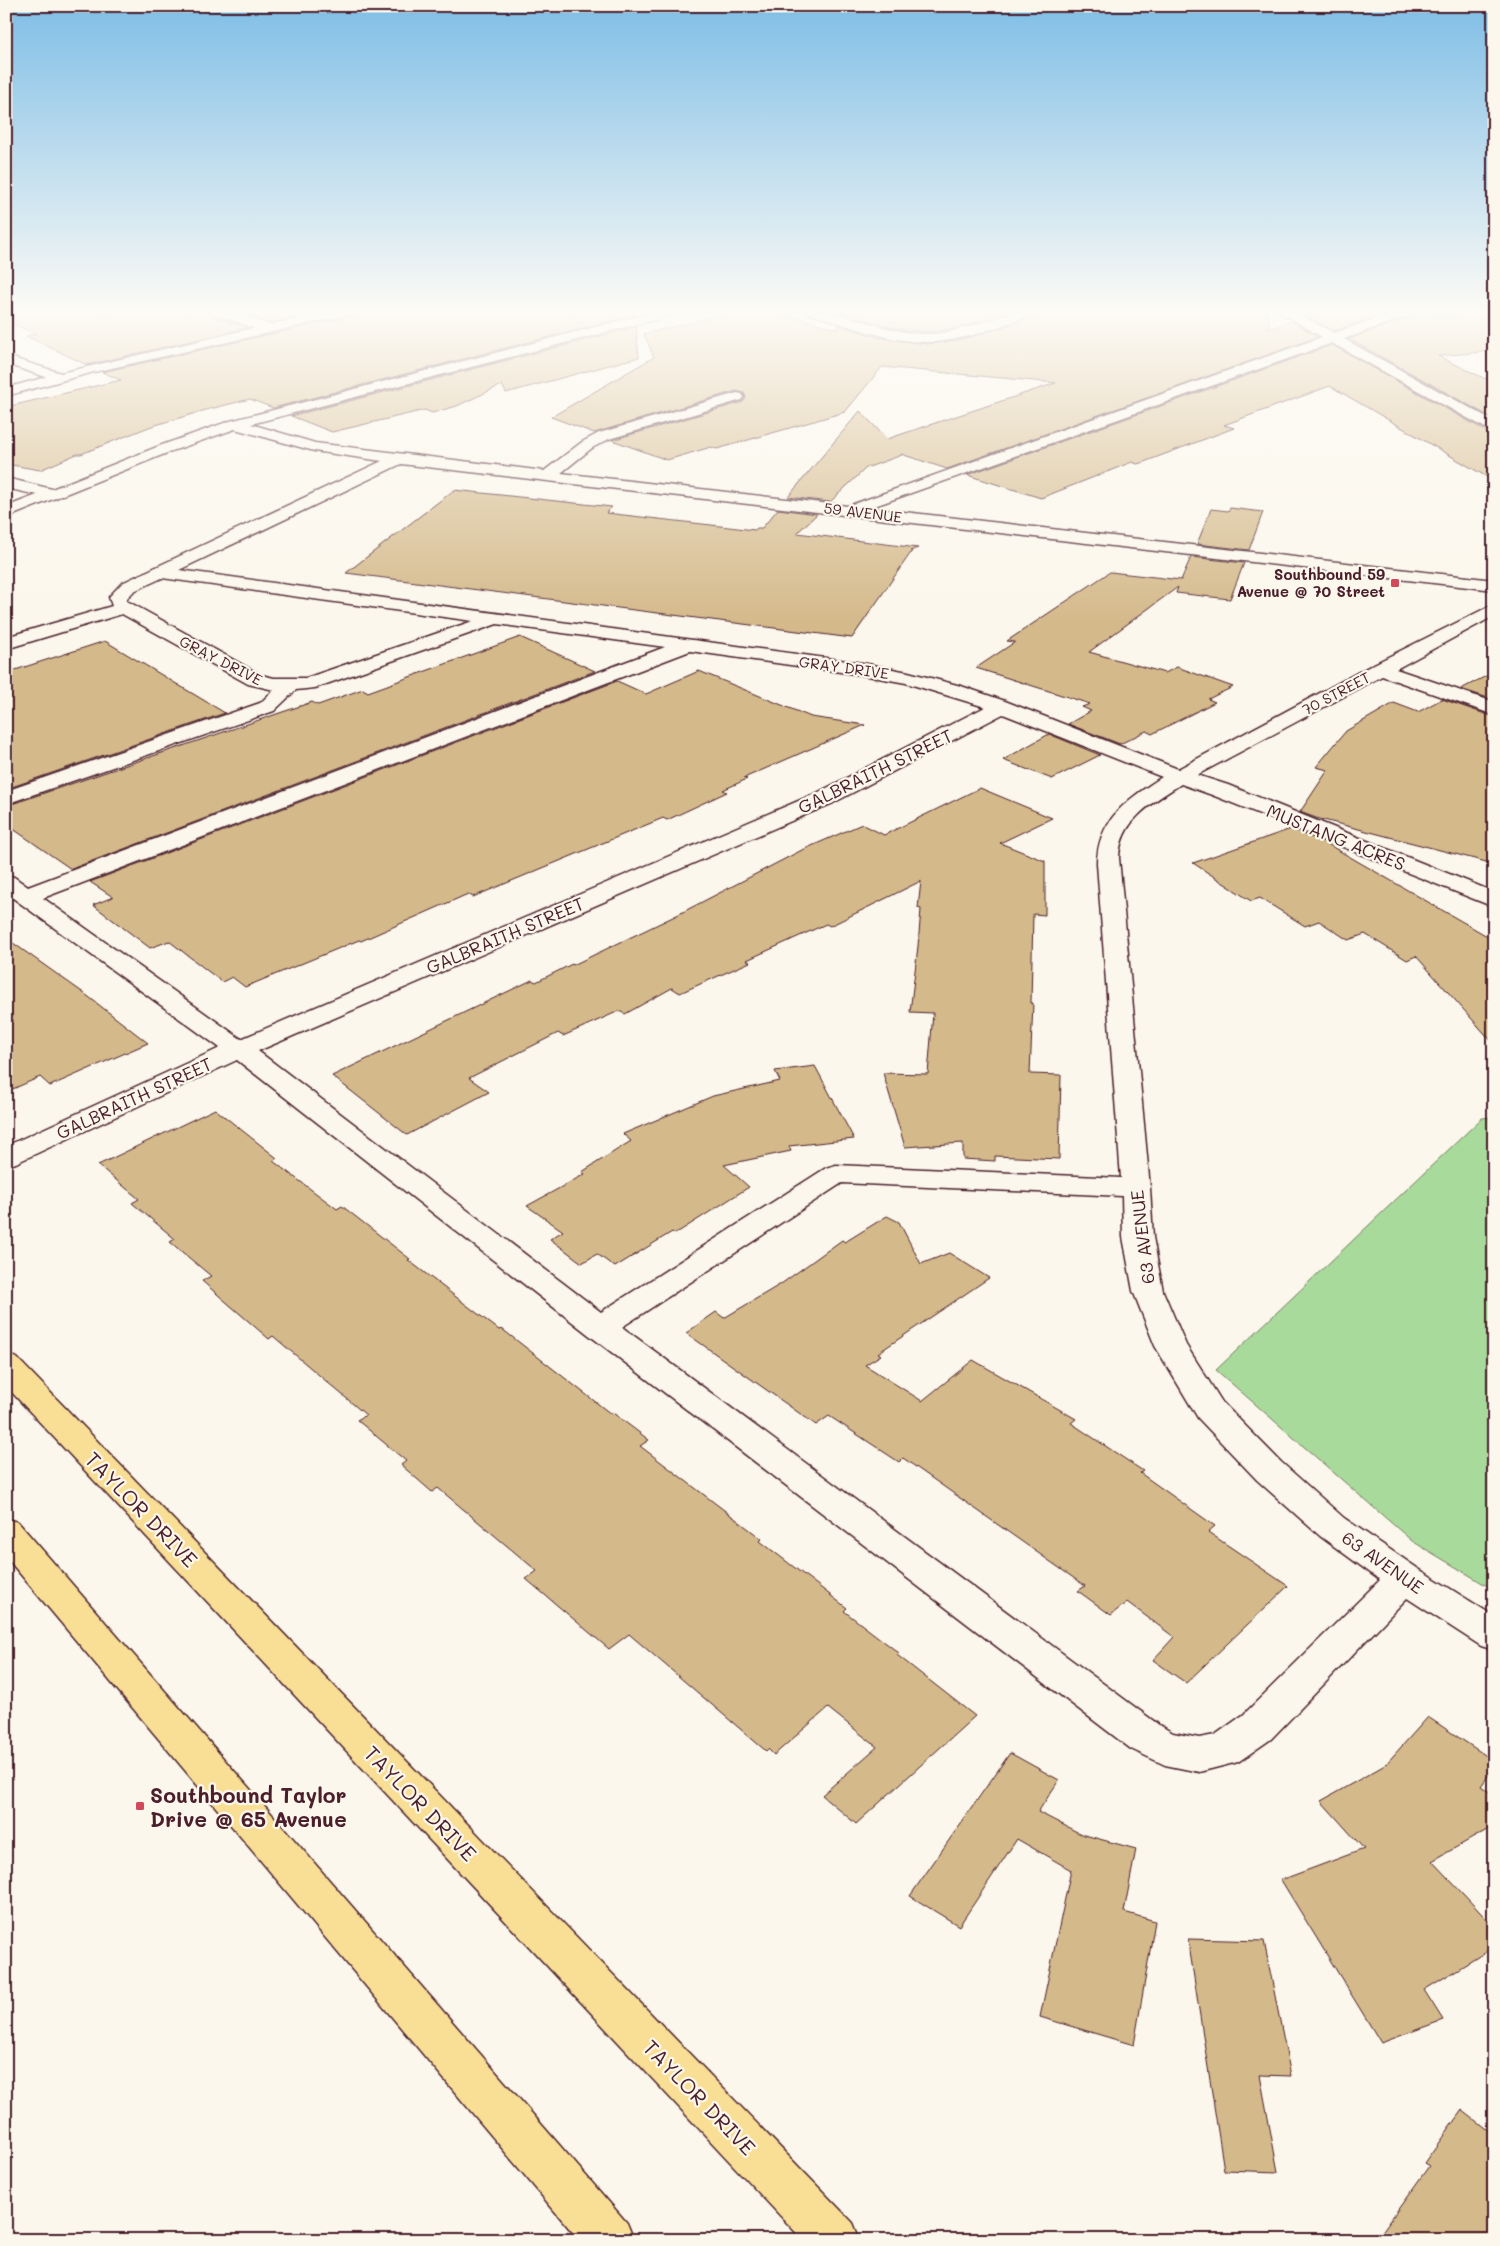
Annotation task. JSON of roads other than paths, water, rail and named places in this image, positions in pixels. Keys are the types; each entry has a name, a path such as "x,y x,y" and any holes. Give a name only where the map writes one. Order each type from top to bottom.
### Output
{"main road":[{"name":"TAYLOR DRIVE","path":"6,1366 836,2240"},
{"path":"6,1532 610,2240"}],"street":[{"path":"6,513 167,448 235,424 271,415"},
{"path":"549,475 587,445 599,438 677,415"},
{"path":"849,510 1117,415"},
{"path":"1472,415 1494,427"},
{"name":"59 AVENUE","path":"235,424 291,442 314,447 399,459 1494,585"},
{"path":"6,643 124,608 118,602 118,597 123,590 399,459"},
{"path":"6,483 54,494"},
{"name":"GRAY DRIVE","path":"158,572 886,672 945,686 1178,777"},
{"name":"GRAY DRIVE","path":"124,608 255,680 290,686 322,680 495,619"},
{"name":"70 STREET","path":"1178,777 1494,609"},
{"path":"26,896 688,646"},
{"path":"1379,669 1494,708"},
{"path":"6,798 266,707 290,686"},
{"name":"GALBRAITH STREET","path":"6,1157 239,1049 825,798 1000,707"},
{"name":"MUSTANG ACRES","path":"1178,777 1220,790 1494,900"},
{"name":"63 AVENUE","path":"1178,777 1147,796 1130,811 1118,826 1110,842 1108,864 1136,1188 1138,1237 1148,1291 1171,1346 1210,1410 1269,1472 1332,1527 1404,1578 1494,1635"},
{"path":"6,882 239,1049 600,1327 1138,1731 1165,1748 1199,1755 1224,1750 1257,1727 1404,1578"},
{"path":"600,1327 836,1174 1136,1188"}],"place":[{"name":"Southbound 59 Avenue @ 70 Street","path":"1395,583"},
{"name":"Southbound Taylor Drive @ 65 Avenue","path":"140,1806"}]}
